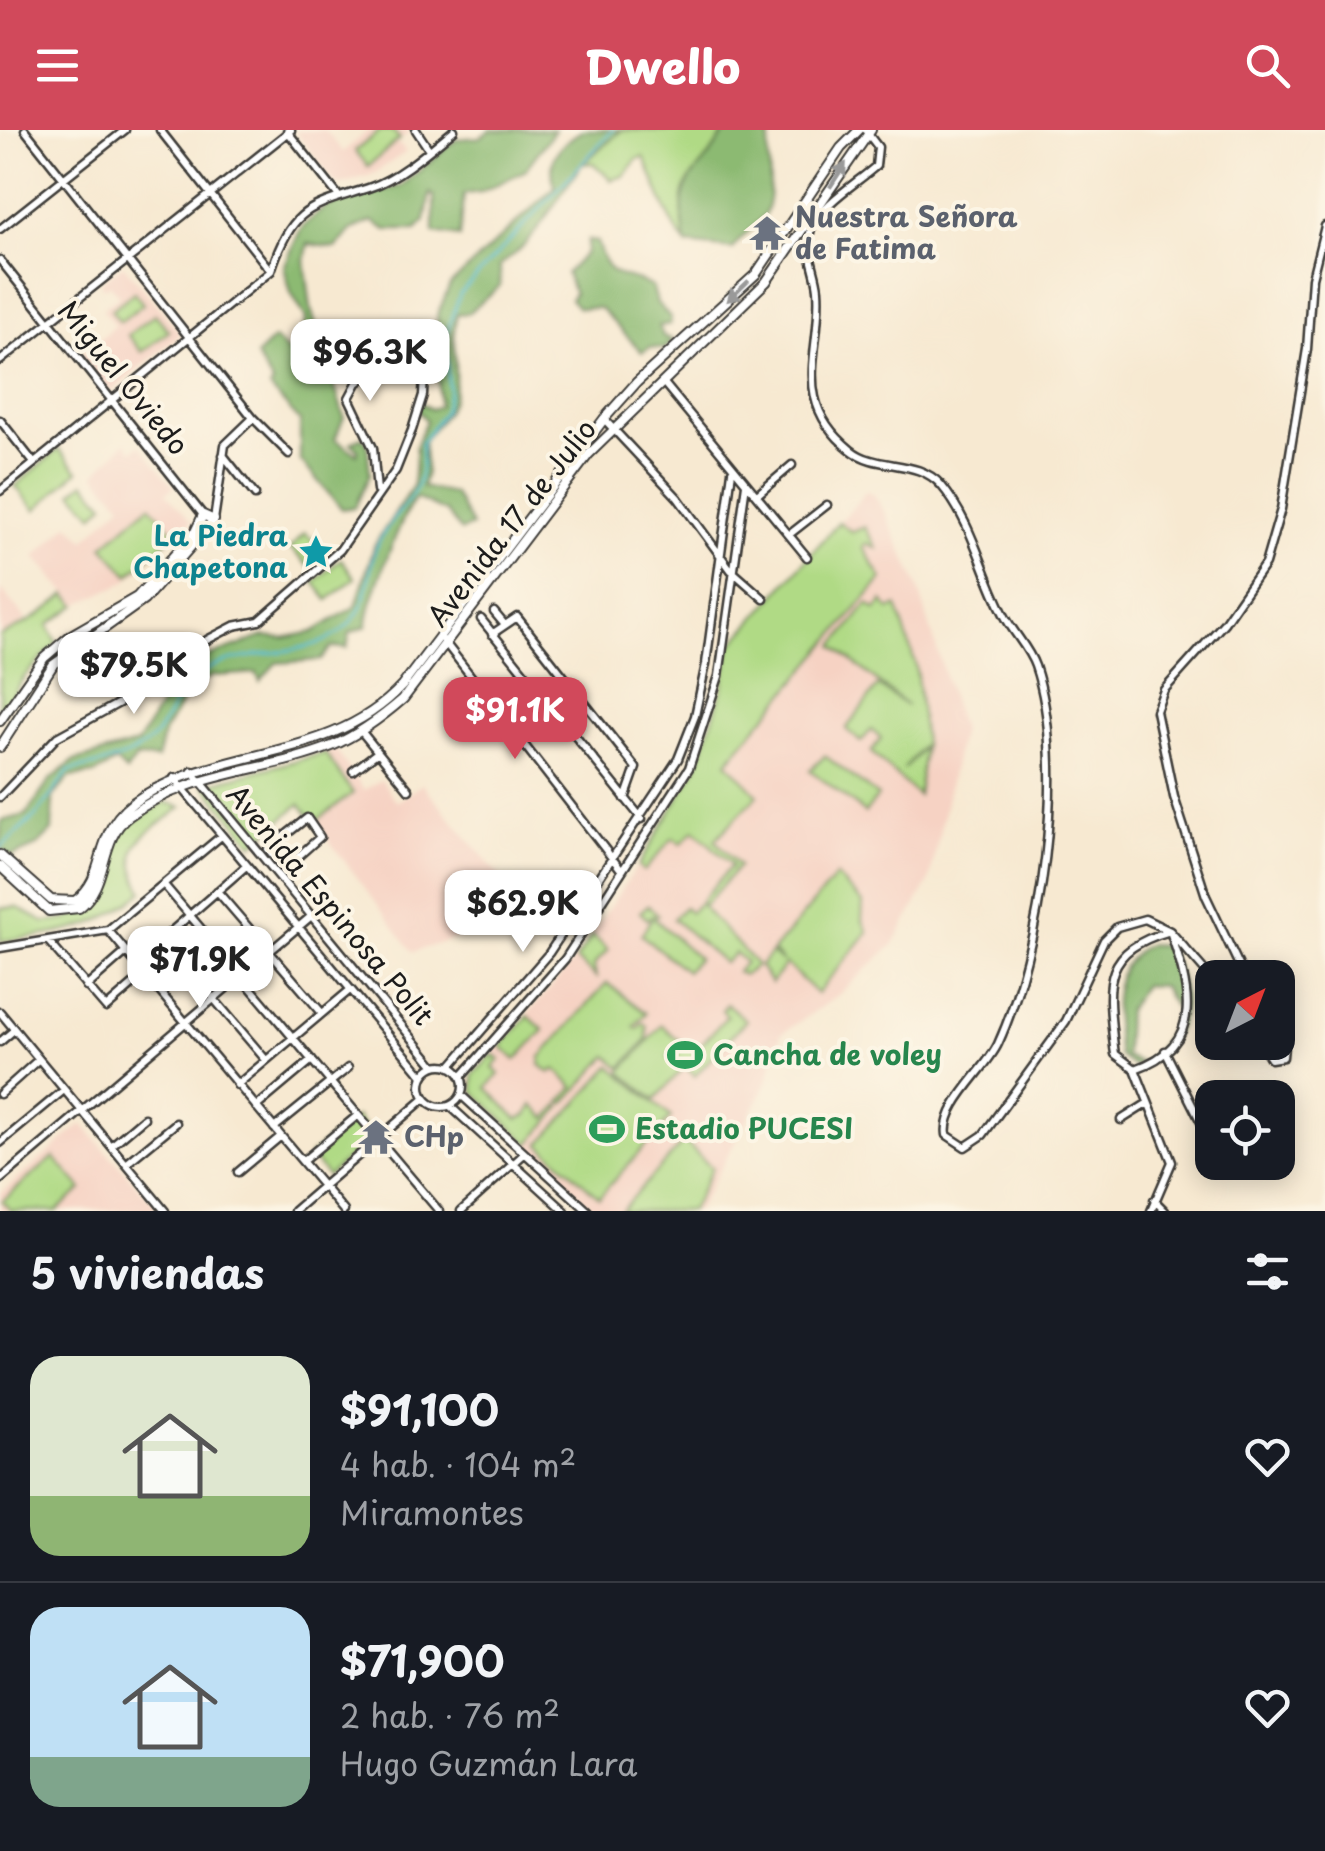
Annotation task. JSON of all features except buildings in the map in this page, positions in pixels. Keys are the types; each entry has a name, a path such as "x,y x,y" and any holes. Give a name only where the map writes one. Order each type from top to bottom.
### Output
{"main road":[{"name":"Avenida 17 de Julio","path":"1,859 49,910 79,908 98,888 111,839 120,825 180,787 324,748 361,731 402,700 588,455 766,282 865,131"},
{"name":"Avenida 17 de Julio","path":"1,859 51,900 75,900 91,885 111,822 131,804 174,778 302,745 361,722 402,686 604,420 637,382 756,274 841,148 865,131"},
{"name":"Miguel Oviedo","path":"204,514 214,520"},
{"path":"0,721 44,658 71,635 137,597 194,532 204,514"},
{"path":"0,747 59,658 144,600 214,520"}],"street":[{"path":"25,130 254,418 289,454"},
{"path":"0,229 125,130"},
{"path":"160,130 271,271"},
{"path":"416,130 428,148"},
{"path":"0,492 271,271 280,244 303,214 338,194 389,178 454,130"},
{"path":"0,361 288,131 338,194"},
{"path":"865,131 878,147 876,166 816,220 810,237 818,303 810,366 814,392 832,429 854,453 922,471 948,495 982,554 1006,618 1036,670 1051,766 1052,802 1033,923 1013,1006 996,1048 949,1118 946,1127 952,1142 966,1147 983,1135 1066,1022 1090,964 1110,932 1126,922 1145,919 1170,931 1195,960"},
{"path":"1236,960 1206,896 1174,796 1156,711 1164,690 1224,623 1265,564 1281,508 1306,349 1312,278 1325,226"},
{"name":"Miguel Oviedo","path":"0,260 204,514"},
{"path":"0,797 57,737 140,692 206,640 234,626 260,621 340,550 396,470 423,396 426,330 357,384 350,398 373,448 377,492"},
{"path":"662,381 732,472 807,557"},
{"path":"214,520 222,454 228,441 254,418"},
{"path":"0,420 34,463"},
{"path":"604,420 678,498 731,570 764,599"},
{"path":"222,454 255,495"},
{"path":"756,495 792,465"},
{"path":"450,1066 516,994 576,914 678,760 694,716 732,472"},
{"path":"424,1100 438,1107 450,1106 461,1095 461,1077 528,1004 589,924 690,768 719,676 746,484"},
{"path":"790,534 826,505"},
{"path":"494,612 504,624"},
{"path":"492,634 516,617 636,768 626,799"},
{"path":"481,620 642,819"},
{"path":"438,635 615,858 622,872"},
{"path":"361,731 409,790"},
{"path":"352,771 378,752"},
{"name":"Avenida Espinosa Polit","path":"192,772 435,1066"},
{"name":"Avenida Espinosa Polit","path":"174,778 423,1076"},
{"path":"304,818 309,819 320,833 319,840 288,868 276,860 269,848 304,818"},
{"path":"0,948 108,930 220,836"},
{"path":"268,868 276,860"},
{"path":"134,963 245,867"},
{"path":"165,886 440,1211"},
{"path":"217,891 322,1014"},
{"path":"576,914 589,924"},
{"path":"0,1180 310,918"},
{"path":"108,930 344,1211"},
{"path":"1135,1069 1165,1050 1182,1031 1189,1006 1170,931"},
{"path":"1151,1211 1172,1162 1135,1069 1115,1054 1111,1018 1115,967 1130,946 1170,931"},
{"path":"163,938 266,1060"},
{"path":"49,941 106,1008 144,975"},
{"path":"86,986 126,952"},
{"path":"237,1085 350,990"},
{"path":"516,994 528,1004"},
{"path":"0,1012 165,1211"},
{"path":"0,1042 14,1030"},
{"path":"1165,1050 1195,1110"},
{"path":"0,1094 39,1059"},
{"path":"256,1107 312,1060"},
{"path":"424,1100 423,1076 435,1066 450,1066 461,1077"},
{"path":"274,1128 348,1068"},
{"path":"0,1142 64,1090"},
{"path":"461,1095 588,1211"},
{"path":"294,1211 424,1100"},
{"path":"1121,1120 1148,1103"},
{"path":"450,1106 565,1211"},
{"path":"303,1161 358,1115"},
{"path":"111,1146 144,1118"},
{"path":"126,1164 176,1123"},
{"path":"238,1172 282,1136"},
{"path":"460,1211 524,1154"},
{"path":"1153,1200 1165,1211"}],"shaded area":[{"path":"325,130 343,152 369,130 411,131 397,142 406,152 373,174 342,184 334,182 295,131"},
{"path":"123,265 181,334 111,392 81,355 115,326 102,309 119,296 110,284 104,288 100,283"},
{"path":"126,442 133,451 140,445 174,487 166,493 192,521 125,582 77,605 35,557 69,524 85,540 122,504 95,474"},
{"path":"866,492 874,495 885,513 917,583 961,730 929,882 893,945 836,997 781,1034 766,1085 697,1211 596,1211 471,1093 469,1081 569,967 657,837 710,730 729,647"},
{"path":"0,588 26,619 0,642"},
{"path":"335,749 364,790 381,780 397,802 422,784 522,903 476,932 413,952 315,822 352,793 325,753"},
{"path":"82,1124 159,1210 0,1211 0,1194"}],"green space":[{"path":"381,130 392,130 400,139 368,166 355,151"},
{"path":"491,130 555,130 524,171 481,192 464,194 460,237 434,233 434,196 430,193 425,221 416,230 387,230 372,221 351,230 336,248 308,244 305,261 311,309 344,417 335,439 357,454 358,449 351,443 362,437 367,442 370,474 355,507 342,509 300,460 300,421 270,388 273,384 256,356 274,339 311,372 316,366 301,342 306,318 291,293 284,267 301,228 325,207 401,186 457,139 480,137"},
{"path":"583,130 621,130 584,162 535,233 500,265 500,286 468,313 457,314 454,391 446,413 423,441 426,472 422,487 454,494 472,526 461,531 446,512 416,498 387,559 367,626 350,633 347,648 331,647 321,660 276,663 260,681 257,673 213,676 191,686 164,732 157,759 136,758 126,772 116,762 95,774 70,777 53,797 52,831 37,846 11,857 0,847 1,821 26,815 50,780 74,761 137,744 165,698 160,687 176,682 181,667 264,636 283,638 313,632 356,606 375,544 413,486 416,445 426,420 415,408 419,402 431,409 439,406 437,316 450,285 555,187 552,168 556,153"},
{"path":"621,130 726,130 685,190 686,244 644,157 637,159 624,176 611,180 593,163 582,164"},
{"path":"726,130 772,130 766,212 733,249 686,244 685,190"},
{"path":"588,240 597,242 613,273 653,288 657,303 671,318 670,324 659,326 663,336 673,340 665,349 651,347 642,352 600,308 578,308 570,299 574,294 566,273 586,253"},
{"path":"134,292 143,304 120,322 111,310"},
{"path":"155,314 169,331 142,352 128,335"},
{"path":"59,449 78,471 36,510 15,486"},
{"path":"85,482 105,504 94,515 73,492"},
{"path":"150,505 175,534 129,575 103,546"},
{"path":"839,522 852,532 865,527 877,548 866,543 863,547 882,579 727,762 758,795 715,840 739,866 704,906 700,902 732,865 694,830 681,844 673,838 644,871 638,866 698,765 722,690 730,647"},
{"path":"305,533 328,555 312,569 290,548"},
{"path":"341,559 355,578 328,600 314,582"},
{"path":"66,594 77,605 48,625 57,643 25,676 0,714 0,636 42,613"},
{"path":"883,601 890,610 897,606 916,666 924,744 903,770 924,747 918,796 871,752 881,738 871,730 861,742 846,729 878,686 907,706 834,646 868,604 876,610"},
{"path":"325,753 353,793 315,822 300,804 253,844 204,785"},
{"path":"825,756 878,796 865,813 810,770"},
{"path":"165,802 182,807 147,833 134,850 133,861 143,891 94,923 0,941 0,908 17,907 44,922 79,914 89,907 119,835"},
{"path":"836,876 863,903 862,919 868,932 817,994 786,964 771,983 760,966 771,953 783,962 773,951"},
{"path":"699,903 757,965 744,975 737,972 745,962 735,953 724,963 673,919 684,907 690,912"},
{"path":"648,905 658,915 655,919 698,958 686,971 641,935 653,916 647,919 640,912"},
{"path":"592,935 608,950 594,965 596,977 576,960"},
{"path":"1150,944 1167,947 1180,975 1184,1004 1177,1030 1156,1052 1180,1015 1162,986 1144,985 1127,1010 1125,1056 1141,1063 1133,1066 1119,1056 1116,992 1126,964"},
{"path":"607,983 646,1013 634,1027 637,1029 643,1023 647,1026 647,1039 622,1068 608,1056 564,1104 561,1102 574,1087 555,1069 550,1073 540,1065 541,1057"},
{"path":"727,1004 746,1020 695,1076 674,1057 686,1043 695,1051 727,1016 722,1010"},
{"path":"528,1016 544,1030 516,1060 501,1046"},
{"path":"662,1025 681,1042 668,1057 682,1069 655,1100 621,1072"},
{"path":"493,1054 500,1060 493,1068 499,1074 487,1088 518,1119 527,1115 533,1105 547,1118 559,1105 561,1108 529,1144 474,1092 473,1075"},
{"name":"Estadio PUCESI","path":"611,1066 671,1117 599,1197 540,1144"},
{"path":"356,1117 373,1137 327,1176 310,1155"},
{"path":"684,1141 712,1168 691,1211 620,1211"},
{"path":"54,1157 82,1189 56,1211 11,1211 2,1201"}],"waterway":[{"path":"0,848 37,815 69,771 118,759 150,741 197,676 238,659 307,647 346,627 364,601 378,543 416,488 422,462 421,443 444,411 449,390 445,338 460,294 613,130"}],"place":[{"name":"Nuestra Señora de Fatima","path":"767,233"},
{"name":"La Piedra Chapetona","path":"316,552"},
{"name":"Cancha de voley","path":"685,1055"},
{"name":"Estadio PUCESI","path":"607,1129"},
{"name":"CHp","path":"376,1137"}]}
